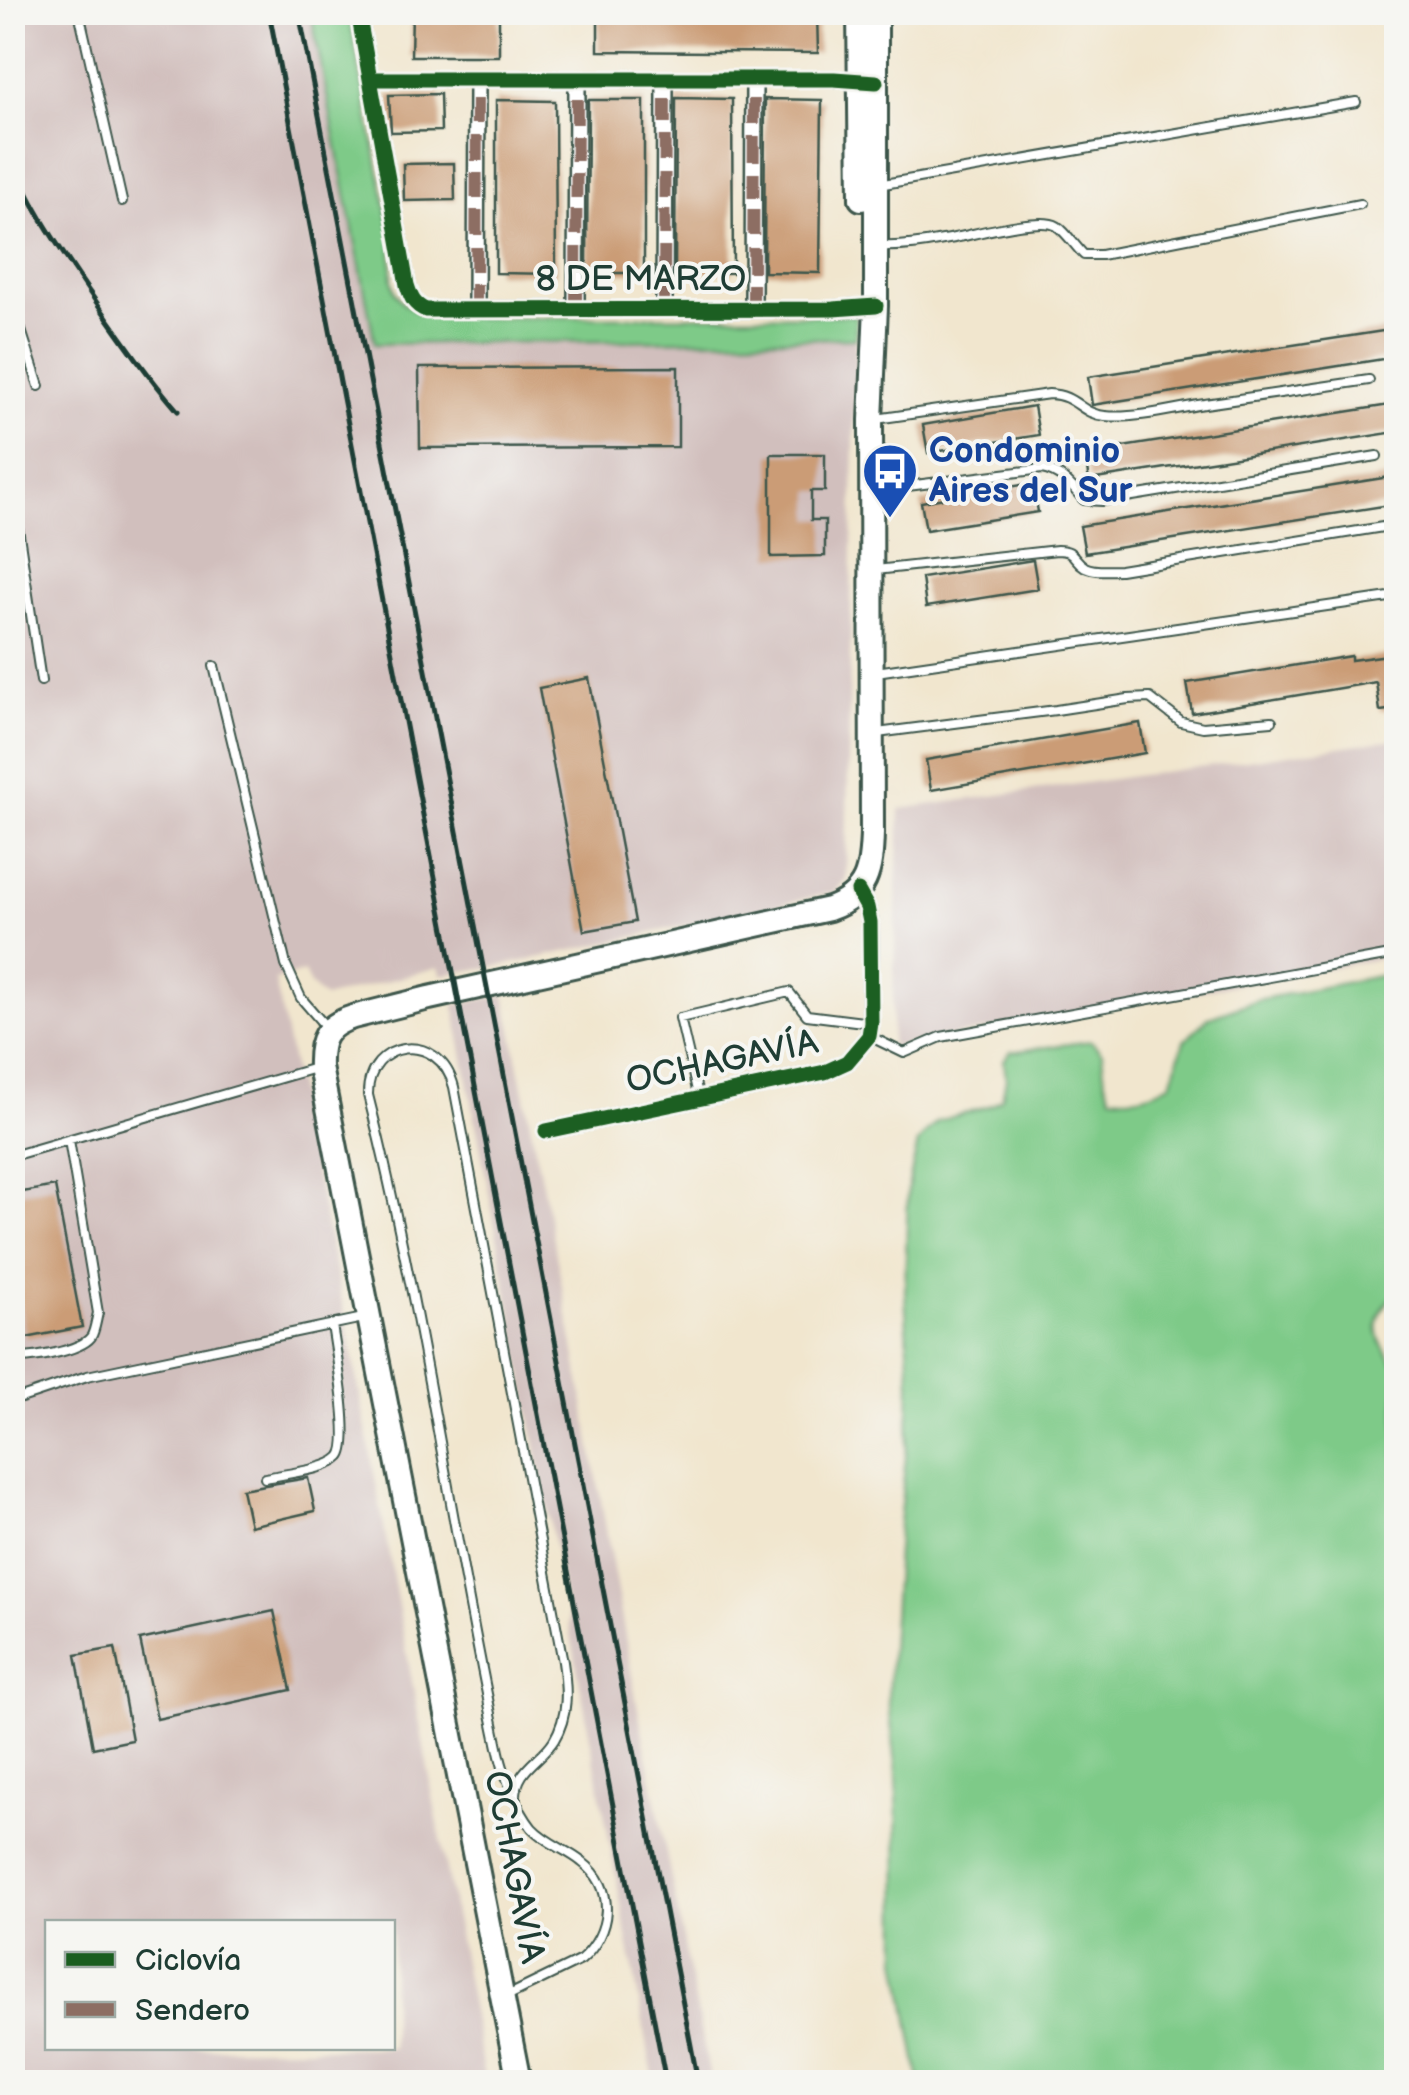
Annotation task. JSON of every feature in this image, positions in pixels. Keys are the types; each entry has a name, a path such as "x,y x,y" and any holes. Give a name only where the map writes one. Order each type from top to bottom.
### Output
{"main road":[{"path":"859,12 876,186 876,245 869,307"},
{"path":"329,1030 344,1020 429,998 828,909 858,891 871,864 868,82 876,12"},
{"name":"OCHAGAVÍA","path":"329,1030 319,1050 320,1067 519,2082"}],"street":[{"path":"358,12 370,79 868,82"},
{"name":"8 DE MARZO","path":"370,79 410,298 417,306 426,310 869,307"},
{"path":"476,309 478,79"},
{"path":"576,309 577,79"},
{"path":"664,309 665,79"},
{"path":"753,309 754,79"},
{"path":"858,891 870,922 870,1030"},
{"name":"OCHAGAVÍA","path":"546,1131 833,1070 854,1056 870,1030"}],"lane":[{"path":"79,12 122,201"},
{"path":"876,186 1356,102"},
{"path":"876,245 941,241 1046,222 1058,226 1084,255 1100,256 1360,204"},
{"path":"12,302 39,386"},
{"path":"871,420 1048,394 1060,394 1084,410 1104,416 1146,413 1369,380"},
{"path":"872,490 1042,469 1055,472 1084,500 1102,502 1377,456"},
{"path":"12,488 41,681"},
{"path":"872,571 1057,550 1072,553 1091,570 1120,570 1389,526"},
{"path":"871,672 1396,596"},
{"path":"214,666 286,965 301,998 329,1030"},
{"path":"872,734 1150,698 1180,722 1203,726 1272,720"},
{"path":"698,1099 680,1018 789,992 807,1015 870,1030 904,1052 941,1037 1396,954"},
{"path":"504,1998 581,1960 602,1933 606,1911 603,1889 592,1870 540,1836 525,1817 516,1798 506,1774 497,1745 402,1240 368,1095 370,1079 378,1064 393,1053 411,1048 422,1048 439,1058 454,1087 563,1662 564,1715 555,1738 522,1774 516,1798"},
{"path":"12,1156 320,1067"},
{"path":"12,1357 22,1359 78,1348 92,1336 98,1313 69,1140"},
{"path":"12,1400 87,1376 369,1317"},
{"path":"265,1478 328,1465 341,1457 346,1429 332,1325"}],"shaded area":[{"path":"12,13 311,13 375,344 856,338 846,879 835,892 510,964 441,975 439,967 324,998 310,985 304,972 275,980 351,1346 485,2082 13,2082"},
{"path":"1396,739 1396,956 891,1047 900,809"},
{"path":"505,995 711,2082 654,2082 454,1005"}],"green space":[{"path":"311,13 349,13 392,238 392,279 403,303 418,313 438,318 856,315 856,338 375,344"},
{"path":"1396,975 1396,1291 1381,1312 1377,1327 1383,1347 1396,1366 1396,2082 920,2082 898,1959 897,1773 888,1698 910,1385 905,1292 908,1188 918,1143 938,1121 992,1105 1002,1098 1004,1060 1011,1052 1091,1041 1102,1053 1105,1082 1111,1096 1142,1096 1171,1083 1184,1041 1209,1017 1257,1000"}],"building":[{"path":"412,12 499,12 499,56 411,56"},
{"path":"598,12 817,12 818,53 598,51"},
{"path":"440,94 441,131 391,132 389,95"},
{"path":"676,98 732,99 733,273 675,272"},
{"path":"765,99 822,100 820,273 764,272"},
{"path":"496,100 555,101 556,274 496,273"},
{"path":"588,100 644,100 644,273 587,273"},
{"path":"454,163 455,200 404,201 403,164"},
{"path":"1396,329 1396,357 1092,405 1088,377"},
{"path":"678,367 678,447 420,448 419,368"},
{"path":"1396,404 1396,432 1089,480 1084,453"},
{"path":"1034,406 1039,435 928,453 923,425"},
{"path":"771,454 825,454 825,491 811,491 811,520 825,520 825,556 771,557"},
{"path":"1396,476 1396,504 1085,553 1080,526"},
{"path":"1033,483 1038,512 926,530 921,502"},
{"path":"1033,560 1038,589 926,607 922,578"},
{"path":"1396,654 1396,709 1380,711 1376,682 1192,713 1187,683 1351,656 1351,660"},
{"path":"589,678 635,922 584,931 539,688"},
{"path":"1140,723 1145,753 931,790 926,760"},
{"path":"55,1186 82,1327 26,1338 12,1266 12,1194"},
{"path":"308,1478 315,1511 250,1526 242,1489"},
{"path":"274,1611 291,1690 157,1719 140,1640"},
{"path":"115,1648 132,1740 93,1748 76,1655"}],"railway":[{"path":"269,12 666,2082"},
{"path":"299,12 698,2082"},
{"path":"12,159 58,245 132,353 178,411"}],"marked path":[{"path":"476,309 477,79"},
{"path":"576,309 577,79"},
{"path":"664,309 665,79"},
{"path":"753,309 754,79"}],"cycle path":[{"path":"358,12 407,285 422,308 876,306"},
{"path":"370,79 876,82"},
{"path":"546,1131 825,1072 847,1062 869,1036 871,1023 870,922 858,891"}],"place":[{"name":"Condominio Aires del Sur","path":"890,520"}]}
